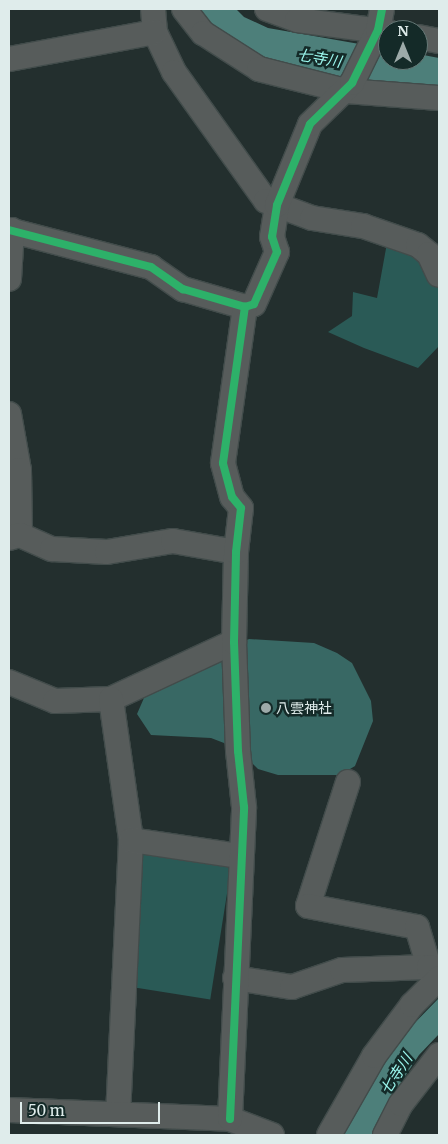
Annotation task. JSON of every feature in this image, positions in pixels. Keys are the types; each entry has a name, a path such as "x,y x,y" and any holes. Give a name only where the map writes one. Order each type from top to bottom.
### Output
{"street":[{"path":"152,9 155,32 174,72 200,106 241,169 266,201 312,218 364,226 418,244 429,254 439,275"},
{"path":"184,9 203,33 259,69 349,87 439,98"},
{"path":"267,9 298,20 378,21"},
{"path":"9,279 10,230 151,267 183,289 245,307 254,304 277,252 272,237 277,205 310,124 349,87 378,29"},
{"path":"9,59 155,32"},
{"path":"230,1119 240,856 244,807 238,751 234,642 236,552 241,508 232,497 223,462 245,307"},
{"path":"9,414 20,470 14,536 52,549 108,552 173,541 236,552"},
{"path":"9,682 55,701 111,699 234,642"},
{"path":"111,699 130,840 111,1121"},
{"path":"348,782 308,906 416,927 436,971"},
{"path":"130,840 240,856"},
{"path":"235,978 292,987 342,970 436,971"},
{"path":"329,1135 374,1056 436,971"},
{"path":"385,1135 401,1104 439,1055"},
{"path":"9,1110 111,1121 230,1119 272,1135"}],"shaded area":[{"path":"387,243 426,259 439,289 439,346 418,368 328,332 352,316 353,292 377,298"},
{"path":"249,639 314,643 337,653 352,663 371,701 373,721 355,766 340,775 278,775 258,769 248,759 224,743 211,738 151,735 137,714 147,691"},
{"path":"136,848 232,863 210,999 114,984"}],"water":[{"name":"七寺川","path":"194,9 236,9 244,17 268,28 378,47 378,70 428,70 428,56 439,58 439,90 373,84 262,59 210,27"},
{"name":"七寺川","path":"439,998 439,1034 419,1055 392,1096 375,1135 340,1135 360,1098 401,1037"}],"cycle path":[{"path":"9,230 151,267 183,289 245,307 254,304 277,252 272,237 277,205 310,124 352,83 378,30 382,9"},
{"path":"230,1119 244,807 238,751 234,642 236,552 241,508 232,497 223,463 245,307"}],"place":[{"name":"八雲神社","path":"266,708"}]}
